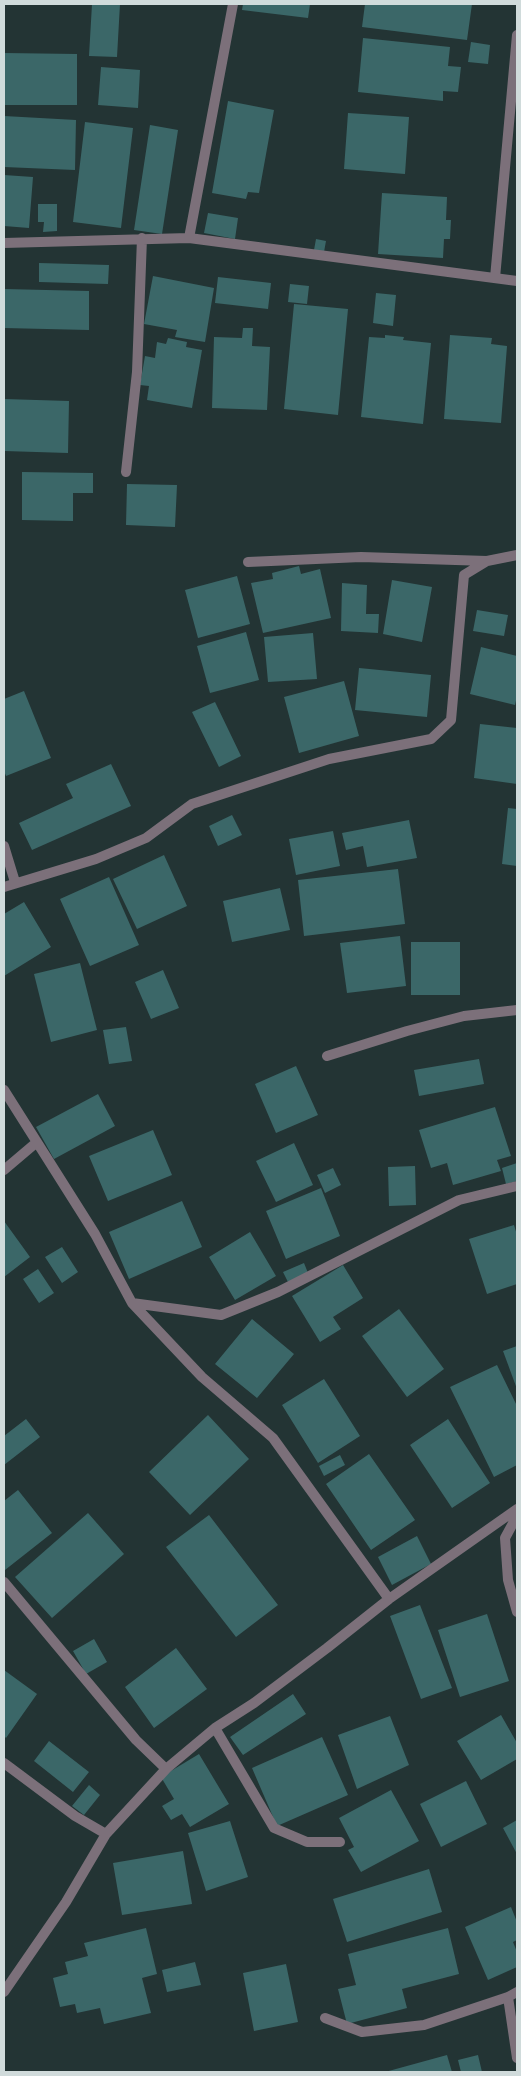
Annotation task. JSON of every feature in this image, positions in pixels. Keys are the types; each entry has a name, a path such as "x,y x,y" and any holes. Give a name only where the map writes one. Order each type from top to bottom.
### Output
{"street":[{"path":"189,238 233,4"},
{"path":"495,278 517,35"},
{"path":"126,472 137,372 142,238"},
{"path":"4,243 189,238 517,281"},
{"path":"248,562 361,557 487,561 517,555"},
{"path":"4,887 15,882 96,859 146,838 192,804 329,760 431,740 451,720 464,575 487,561"},
{"path":"4,846 15,882"},
{"path":"327,1056 407,1031 464,1016 517,1010"},
{"path":"4,1090 95,1234 132,1303 202,1377 273,1438 389,1598"},
{"path":"4,1170 37,1142"},
{"path":"132,1303 221,1315 278,1292 458,1200 517,1186"},
{"path":"4,1992 66,1902 106,1834 166,1769 215,1728 254,1703 389,1598 517,1509"},
{"path":"517,1516 505,1538 508,1580 517,1612"},
{"path":"4,1582 136,1740 166,1769"},
{"path":"215,1728 274,1828 307,1842 340,1842"},
{"path":"4,1763 75,1816 106,1834"},
{"path":"325,2018 362,2032 424,2025 513,1994 517,2058"}],"building":[{"path":"92,4 120,4 117,57 89,56"},
{"path":"243,4 310,4 308,18 242,10"},
{"path":"365,4 472,4 467,40 362,27"},
{"path":"363,38 450,47 448,66 461,67 458,92 443,91 443,101 358,92"},
{"path":"471,42 490,45 488,64 468,62"},
{"path":"4,53 77,54 77,105 4,105"},
{"path":"101,67 140,70 138,108 98,105"},
{"path":"228,101 274,110 259,193 248,192 246,199 212,193"},
{"path":"348,113 409,117 405,174 344,169"},
{"path":"4,116 76,120 75,170 4,167"},
{"path":"85,122 133,128 121,228 73,222"},
{"path":"150,125 178,130 162,234 134,230"},
{"path":"4,175 33,177 29,228 4,226"},
{"path":"382,193 447,197 446,220 451,220 450,239 444,239 443,258 378,254"},
{"path":"38,204 57,204 57,231 43,232 44,222 38,222"},
{"path":"208,213 238,218 235,239 204,233"},
{"path":"316,239 326,241 324,252 314,250"},
{"path":"39,263 109,265 108,284 39,282"},
{"path":"153,276 214,288 205,342 175,337 177,330 144,324"},
{"path":"218,277 271,283 268,309 215,303"},
{"path":"290,284 309,286 307,304 288,302"},
{"path":"4,289 89,291 89,330 4,328"},
{"path":"376,293 396,295 393,326 373,323"},
{"path":"294,304 348,309 338,415 284,409"},
{"path":"243,328 253,328 252,346 270,347 267,410 212,408 214,337 242,338"},
{"path":"385,335 404,337 403,340 431,343 423,424 361,417 369,337 385,338"},
{"path":"450,335 492,338 491,344 507,346 501,423 444,419"},
{"path":"168,338 187,342 186,347 202,350 192,408 147,400 149,386 140,385 145,356 155,358 157,342 166,344"},
{"path":"4,399 69,401 68,453 4,451"},
{"path":"22,472 93,473 93,493 73,493 73,521 22,520"},
{"path":"127,484 177,485 175,527 126,525"},
{"path":"299,566 301,574 320,569 331,618 263,633 251,583 273,579 272,573"},
{"path":"237,576 250,624 198,638 185,590"},
{"path":"392,580 432,587 422,642 383,634"},
{"path":"342,583 367,585 366,614 379,614 378,633 341,631"},
{"path":"477,610 508,615 504,636 473,631"},
{"path":"246,632 259,680 210,693 197,646"},
{"path":"313,633 317,679 268,682 264,637"},
{"path":"481,647 517,656 517,696 515,705 470,694"},
{"path":"359,668 431,675 427,717 355,710"},
{"path":"344,681 359,736 299,753 284,697"},
{"path":"24,691 51,758 6,776 4,771 4,699"},
{"path":"215,702 241,756 219,767 192,712"},
{"path":"480,724 517,728 517,784 474,778"},
{"path":"111,764 131,806 32,850 19,823 73,798 66,784"},
{"path":"508,808 517,809 517,866 502,864"},
{"path":"232,815 242,835 218,846 209,826"},
{"path":"409,820 417,858 367,867 363,846 346,850 342,833"},
{"path":"333,831 340,866 296,875 289,839"},
{"path":"164,855 187,906 137,929 113,879"},
{"path":"398,869 405,924 304,936 298,880"},
{"path":"109,877 139,945 90,966 60,899"},
{"path":"280,888 290,930 232,942 223,901"},
{"path":"24,902 51,947 4,976 4,914"},
{"path":"400,936 406,986 347,993 340,943"},
{"path":"411,942 460,942 460,995 411,995"},
{"path":"80,963 97,1030 51,1042 34,974"},
{"path":"163,970 179,1008 151,1019 135,982"},
{"path":"126,1027 132,1061 109,1064 103,1030"},
{"path":"479,1059 484,1084 419,1096 414,1070"},
{"path":"296,1066 318,1115 276,1133 255,1084"},
{"path":"98,1094 115,1126 54,1159 36,1127"},
{"path":"495,1107 511,1156 497,1160 501,1171 453,1185 447,1163 431,1168 419,1130"},
{"path":"153,1130 172,1175 108,1201 89,1156"},
{"path":"294,1143 313,1185 276,1202 256,1161"},
{"path":"517,1163 517,1181 506,1184 502,1168"},
{"path":"415,1166 416,1205 389,1206 388,1167"},
{"path":"333,1168 341,1185 325,1193 317,1175"},
{"path":"321,1188 340,1236 286,1259 266,1211"},
{"path":"182,1201 202,1247 129,1279 109,1232"},
{"path":"4,1221 30,1257 4,1277"},
{"path":"514,1225 517,1235 517,1284 487,1294 469,1239"},
{"path":"250,1232 276,1276 235,1300 209,1257"},
{"path":"62,1247 78,1272 62,1283 45,1257"},
{"path":"304,1263 308,1273 288,1282 283,1272"},
{"path":"343,1265 363,1298 333,1317 341,1329 320,1342 292,1296"},
{"path":"38,1269 54,1293 39,1303 23,1279"},
{"path":"399,1309 444,1369 407,1397 362,1336"},
{"path":"252,1319 294,1354 257,1398 215,1364"},
{"path":"517,1346 517,1389 503,1351"},
{"path":"497,1365 517,1406 517,1465 494,1477 450,1387"},
{"path":"324,1379 360,1436 318,1463 282,1405"},
{"path":"208,1415 249,1459 190,1515 149,1472"},
{"path":"26,1419 40,1437 4,1465 4,1436"},
{"path":"448,1419 490,1483 452,1508 410,1445"},
{"path":"369,1454 415,1520 371,1550 326,1484"},
{"path":"340,1455 345,1465 324,1476 319,1466"},
{"path":"18,1490 52,1533 5,1570 4,1501"},
{"path":"88,1513 124,1554 52,1618 15,1577"},
{"path":"209,1515 278,1605 236,1637 166,1547"},
{"path":"417,1536 431,1564 392,1585 378,1557"},
{"path":"420,1605 452,1688 421,1699 390,1616"},
{"path":"487,1614 509,1681 460,1697 438,1630"},
{"path":"94,1639 107,1662 86,1674 73,1651"},
{"path":"176,1648 207,1689 154,1728 125,1687"},
{"path":"4,1670 37,1694 6,1738 4,1736"},
{"path":"293,1694 306,1714 243,1755 230,1737"},
{"path":"501,1715 517,1743 517,1759 481,1780 457,1741"},
{"path":"390,1716 409,1765 357,1789 338,1735"},
{"path":"322,1737 348,1795 277,1826 252,1768"},
{"path":"49,1741 89,1772 73,1792 34,1761"},
{"path":"199,1754 229,1804 190,1827 182,1814 171,1820 162,1806 174,1799 161,1777"},
{"path":"466,1781 487,1824 441,1847 420,1804"},
{"path":"89,1785 100,1795 84,1815 72,1806"},
{"path":"391,1790 419,1841 361,1872 348,1850 354,1847 339,1818"},
{"path":"517,1820 517,1854 503,1828"},
{"path":"230,1821 248,1877 206,1891 188,1833"},
{"path":"183,1851 192,1904 122,1915 113,1863"},
{"path":"429,1869 442,1912 347,1942 333,1899"},
{"path":"511,1907 517,1922 517,1940 513,1942 517,1952 517,1967 488,1980 465,1927"},
{"path":"146,1928 157,1974 142,1978 151,2013 104,2024 100,2008 77,2013 75,2004 60,2007 53,1978 68,1974 65,1962 88,1956 84,1943"},
{"path":"448,1928 459,1974 402,1989 407,2008 347,2024 338,1989 356,1985 348,1954"},
{"path":"195,1962 201,1985 167,1992 162,1970"},
{"path":"286,1964 298,2022 254,2031 243,1973"},
{"path":"447,2055 452,2072 385,2072"},
{"path":"478,2055 482,2072 461,2072 458,2060"}]}
